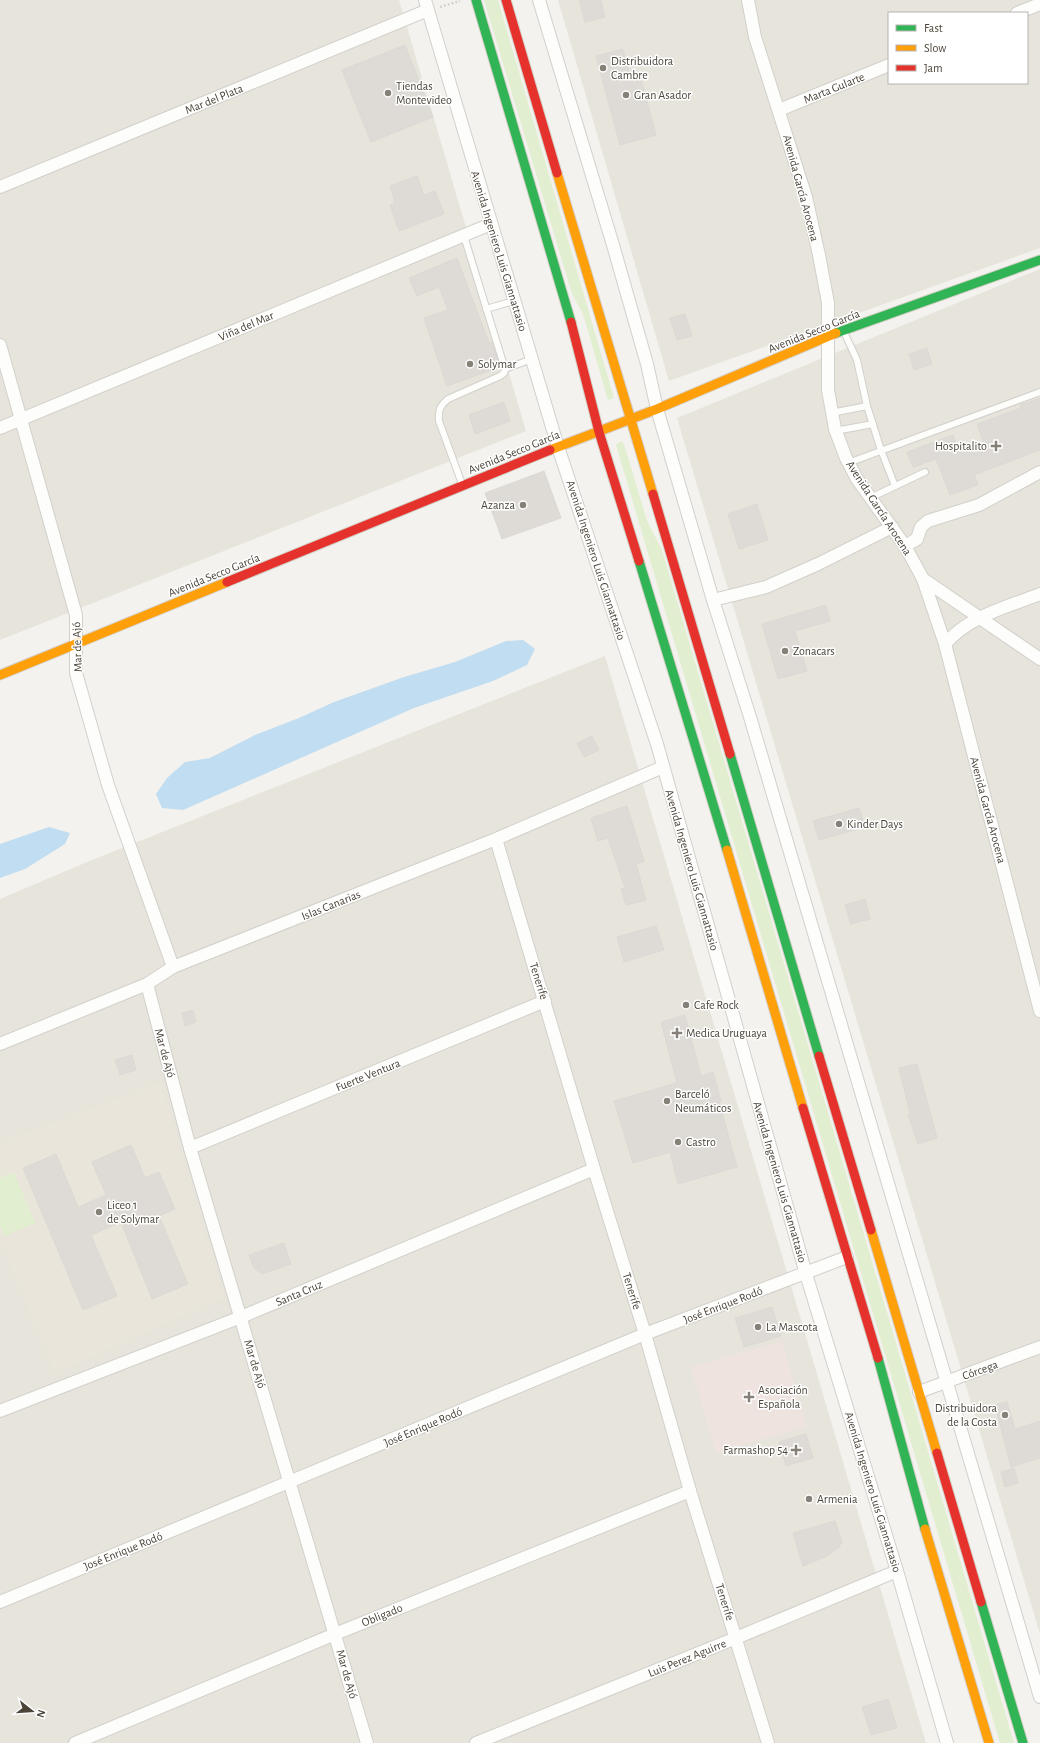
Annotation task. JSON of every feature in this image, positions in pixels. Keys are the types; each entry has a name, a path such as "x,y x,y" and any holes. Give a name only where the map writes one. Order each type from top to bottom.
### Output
{"main road":[{"path":"476,0 563,292 599,432 695,741 847,1257 872,1335 933,1556 989,1743"},
{"path":"506,0 1023,1743"},
{"name":"Avenida Secco García","path":"0,675 77,645 558,447 657,409 829,336 1040,260"}],"street":[{"path":"539,0 617,260 647,364 657,409 713,600 750,717 1040,1697"},
{"name":"Avenida García Arocena","path":"748,0 756,37 806,197 828,303 828,390 831,413 836,432 848,463 870,498 905,546 923,579 945,644 1040,1011"},
{"path":"1020,12 1040,4"},
{"name":"Mar del Plata","path":"0,187 426,5"},
{"name":"Avenida Ingeniero Luis Giannattasio","path":"426,5 558,447 657,744 806,1274 897,1571 947,1743"},
{"name":"Marta Gularte","path":"779,110 888,65"},
{"name":"Viña del Mar","path":"0,428 491,224"},
{"name":"Mar de Ajó","path":"0,345 22,420 31,460 76,615 76,673 108,785 173,967"},
{"path":"905,546 917,539 921,527 928,521 979,505 1040,472"},
{"path":"713,600 766,587 818,564 892,527"},
{"path":"923,579 1040,659"},
{"path":"945,644 960,629 980,618 1040,594"},
{"name":"Islas Canarias","path":"0,1044 147,984 173,967 496,839 663,767"},
{"name":"Tenerife","path":"496,839 594,1169 645,1334 690,1491 768,1743"},
{"name":"Mar de Ajó","path":"147,984 190,1148 242,1317 367,1743"},
{"name":"Fuerte Ventura","path":"190,1148 545,1001"},
{"name":"Santa Cruz","path":"0,1411 242,1317 594,1169"},
{"name":"José Enrique Rodó","path":"0,1602 645,1334 806,1274 847,1257"},
{"name":"Córcega","path":"919,1392 1040,1347"},
{"name":"Obligado","path":"75,1743 335,1634 690,1491"},
{"name":"Luis Perez Aguirre","path":"476,1743 897,1571"}],"lane":[{"path":"463,486 439,421 438,411 442,404 448,399 500,376 504,373 505,369 464,236"},
{"path":"486,309 514,301"},
{"path":"844,331 857,360 867,406 881,450 895,486"},
{"path":"505,369 532,359"},
{"path":"848,463 1040,392"},
{"path":"831,413 867,406"},
{"path":"836,432 873,424"},
{"path":"870,498 925,472"}],"path":[{"path":"426,5 462,0"}],"shaded area":[{"path":"0,0 399,0 526,431 0,640"},
{"path":"558,0 1040,0 1040,248 669,381"},
{"path":"1040,269 1040,1634 677,418"},
{"path":"605,656 926,1743 0,1743 0,899 87,862"},
{"name":"Liceo 1 de Solymar","path":"160,1083 224,1297 55,1373 0,1240 0,1143"},
{"name":"Asociación Española","path":"782,1341 806,1426 716,1453 691,1367"}],"green space":[{"path":"484,0 498,0 614,398 608,400 583,314 572,294"},
{"path":"621,441 624,444 647,521 662,550 1014,1743 1000,1743 616,445"},
{"path":"14,1172 35,1223 4,1236 0,1226 0,1178"}],"water":[{"path":"523,640 535,649 527,665 493,681 414,708 183,810 162,808 156,794 167,778 185,762 210,758 255,735 299,718 334,702 404,677 455,662 506,641"},
{"path":"49,827 70,833 65,844 25,869 0,878 0,844"}],"building":[{"path":"579,0 601,0 605,17 585,22"},
{"name":"Tiendas Montevideo","path":"405,45 433,117 371,142 342,70"},
{"path":"623,49 631,78 640,75 656,135 620,145 596,56"},
{"path":"417,176 424,195 435,191 444,214 399,231 390,205 395,203 390,186"},
{"path":"457,258 489,343 492,342 500,367 447,386 424,318 448,310 439,287 417,296 409,278"},
{"path":"685,314 692,336 677,340 670,318"},
{"path":"927,348 932,364 914,370 909,354"},
{"name":"Hospitalito","path":"1040,398 1040,450 974,475 978,485 950,495 936,459 913,467 907,452 953,435 960,452 984,443 977,424 1021,408 1020,405"},
{"name":"Solymar","path":"504,402 510,421 475,434 469,415"},
{"name":"Azanza","path":"544,471 561,518 502,539 485,493"},
{"path":"757,504 768,540 739,549 728,514"},
{"name":"Zonacars","path":"826,605 830,621 795,631 807,671 778,679 762,624"},
{"path":"592,736 599,750 584,757 577,743"},
{"path":"627,806 644,861 636,864 646,900 626,905 621,889 625,888 608,838 598,841 591,818"},
{"name":"Kinder Days","path":"859,808 865,827 819,840 813,821"},
{"path":"865,899 870,919 851,924 845,905"},
{"path":"656,926 664,950 624,962 617,937"},
{"path":"193,1010 196,1022 185,1026 182,1013"},
{"path":"685,1015 701,1076 713,1072 721,1101 719,1101 737,1167 678,1184 670,1152 633,1163 614,1101 677,1083 661,1022"},
{"path":"132,1055 136,1070 120,1075 115,1060"},
{"path":"917,1064 937,1138 918,1144 908,1114 910,1113 899,1068"},
{"path":"131,1145 145,1178 159,1172 175,1209 159,1216 188,1284 152,1299 121,1222 91,1235 117,1296 83,1310 23,1168 56,1154 78,1207 106,1195 92,1162"},
{"path":"284,1243 291,1264 262,1274 254,1268 249,1255"},
{"name":"La Mascota","path":"772,1307 781,1336 744,1347 735,1318"},
{"path":"1007,1402 1015,1429 1040,1421 1040,1458 1011,1467 995,1405"},
{"name":"Farmashop 54","path":"806,1434 813,1458 786,1466 779,1442"},
{"path":"1014,1468 1018,1483 1005,1487 1001,1472"},
{"path":"835,1521 842,1542 839,1547 827,1556 803,1566 793,1533"},
{"path":"888,1699 897,1728 871,1735 862,1707"}],"traffic: fast":[{"path":"476,0 571,322"},
{"path":"836,333 1040,260"},
{"path":"639,561 727,850"},
{"path":"730,754 819,1056"},
{"path":"878,1358 925,1529"},
{"path":"981,1602 1023,1743"}],"traffic: slow":[{"path":"557,173 653,494"},
{"path":"550,450 657,409 836,333"},
{"path":"0,675 227,582"},
{"path":"727,850 803,1108"},
{"path":"871,1230 937,1453"},
{"path":"925,1529 989,1743"}],"traffic: jam":[{"path":"506,0 557,173"},
{"path":"571,322 599,432 639,561"},
{"path":"227,582 550,450"},
{"path":"653,494 730,754"},
{"path":"819,1056 871,1230"},
{"path":"803,1108 878,1358"},
{"path":"937,1453 981,1602"}],"place":[{"name":"Distribuidora Cambre","path":"603,68"},
{"name":"Tiendas Montevideo","path":"388,93"},
{"name":"Gran Asador","path":"626,95"},
{"name":"Solymar","path":"470,364"},
{"name":"Hospitalito","path":"996,446"},
{"name":"Azanza","path":"523,505"},
{"name":"Zonacars","path":"785,651"},
{"name":"Kinder Days","path":"839,824"},
{"name":"Cafe Rock","path":"686,1005"},
{"name":"Medica Uruguaya","path":"677,1033"},
{"name":"Barceló Neumáticos","path":"667,1101"},
{"name":"Castro","path":"678,1142"},
{"name":"Liceo 1 de Solymar","path":"99,1212"},
{"name":"La Mascota","path":"758,1327"},
{"name":"Asociación Española","path":"749,1397"},
{"name":"Distribuidora de la Costa","path":"1005,1415"},
{"name":"Farmashop 54","path":"796,1450"},
{"name":"Armenia","path":"809,1499"}]}
